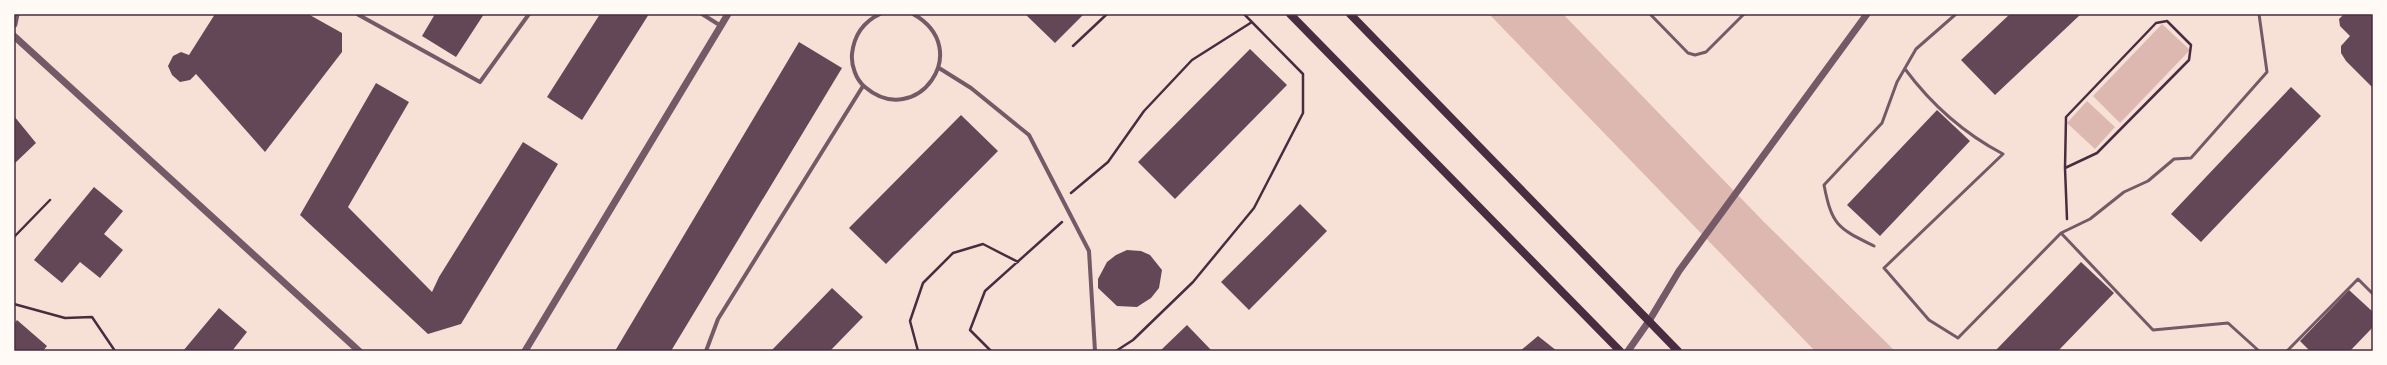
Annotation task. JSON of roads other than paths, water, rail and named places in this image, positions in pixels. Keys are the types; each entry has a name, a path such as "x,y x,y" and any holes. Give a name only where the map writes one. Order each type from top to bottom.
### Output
{"main road":[{"path":"1290,14 1620,351"},
{"path":"1350,14 1678,351"}],"street":[{"path":"14,24 16,14"},
{"path":"357,14 480,82 529,14"},
{"path":"702,14 721,26"},
{"path":"525,351 728,14"},
{"path":"880,14 871,18 860,29 853,43 851,58 855,73 863,86 873,94 886,99 899,100 912,97 924,90 933,80 939,68 941,55 939,42 933,30 924,20 914,14"},
{"path":"1628,351 1649,321 1679,271 1867,14"},
{"path":"14,36 359,351"},
{"path":"939,68 971,88 1029,135 1089,251 1095,351"},
{"path":"706,351 718,319 863,86"}],"lane":[{"path":"1650,14 1688,52 1695,56 1706,52 1744,14"},
{"path":"1874,246 1836,224 1828,207 1824,185 1882,123 1897,82 1916,49 1956,14"},
{"path":"1905,69 1921,90 1962,127 1982,143 2003,154 1884,268 1929,320 1958,338 2061,233 2090,219 2124,192 2148,181 2174,159 2191,158 2267,72 2259,14"},
{"path":"2061,233 2153,330 2228,323 2259,351"},
{"path":"2286,351 2358,279 2373,294"},
{"path":"2253,351 2256,348"}]}
